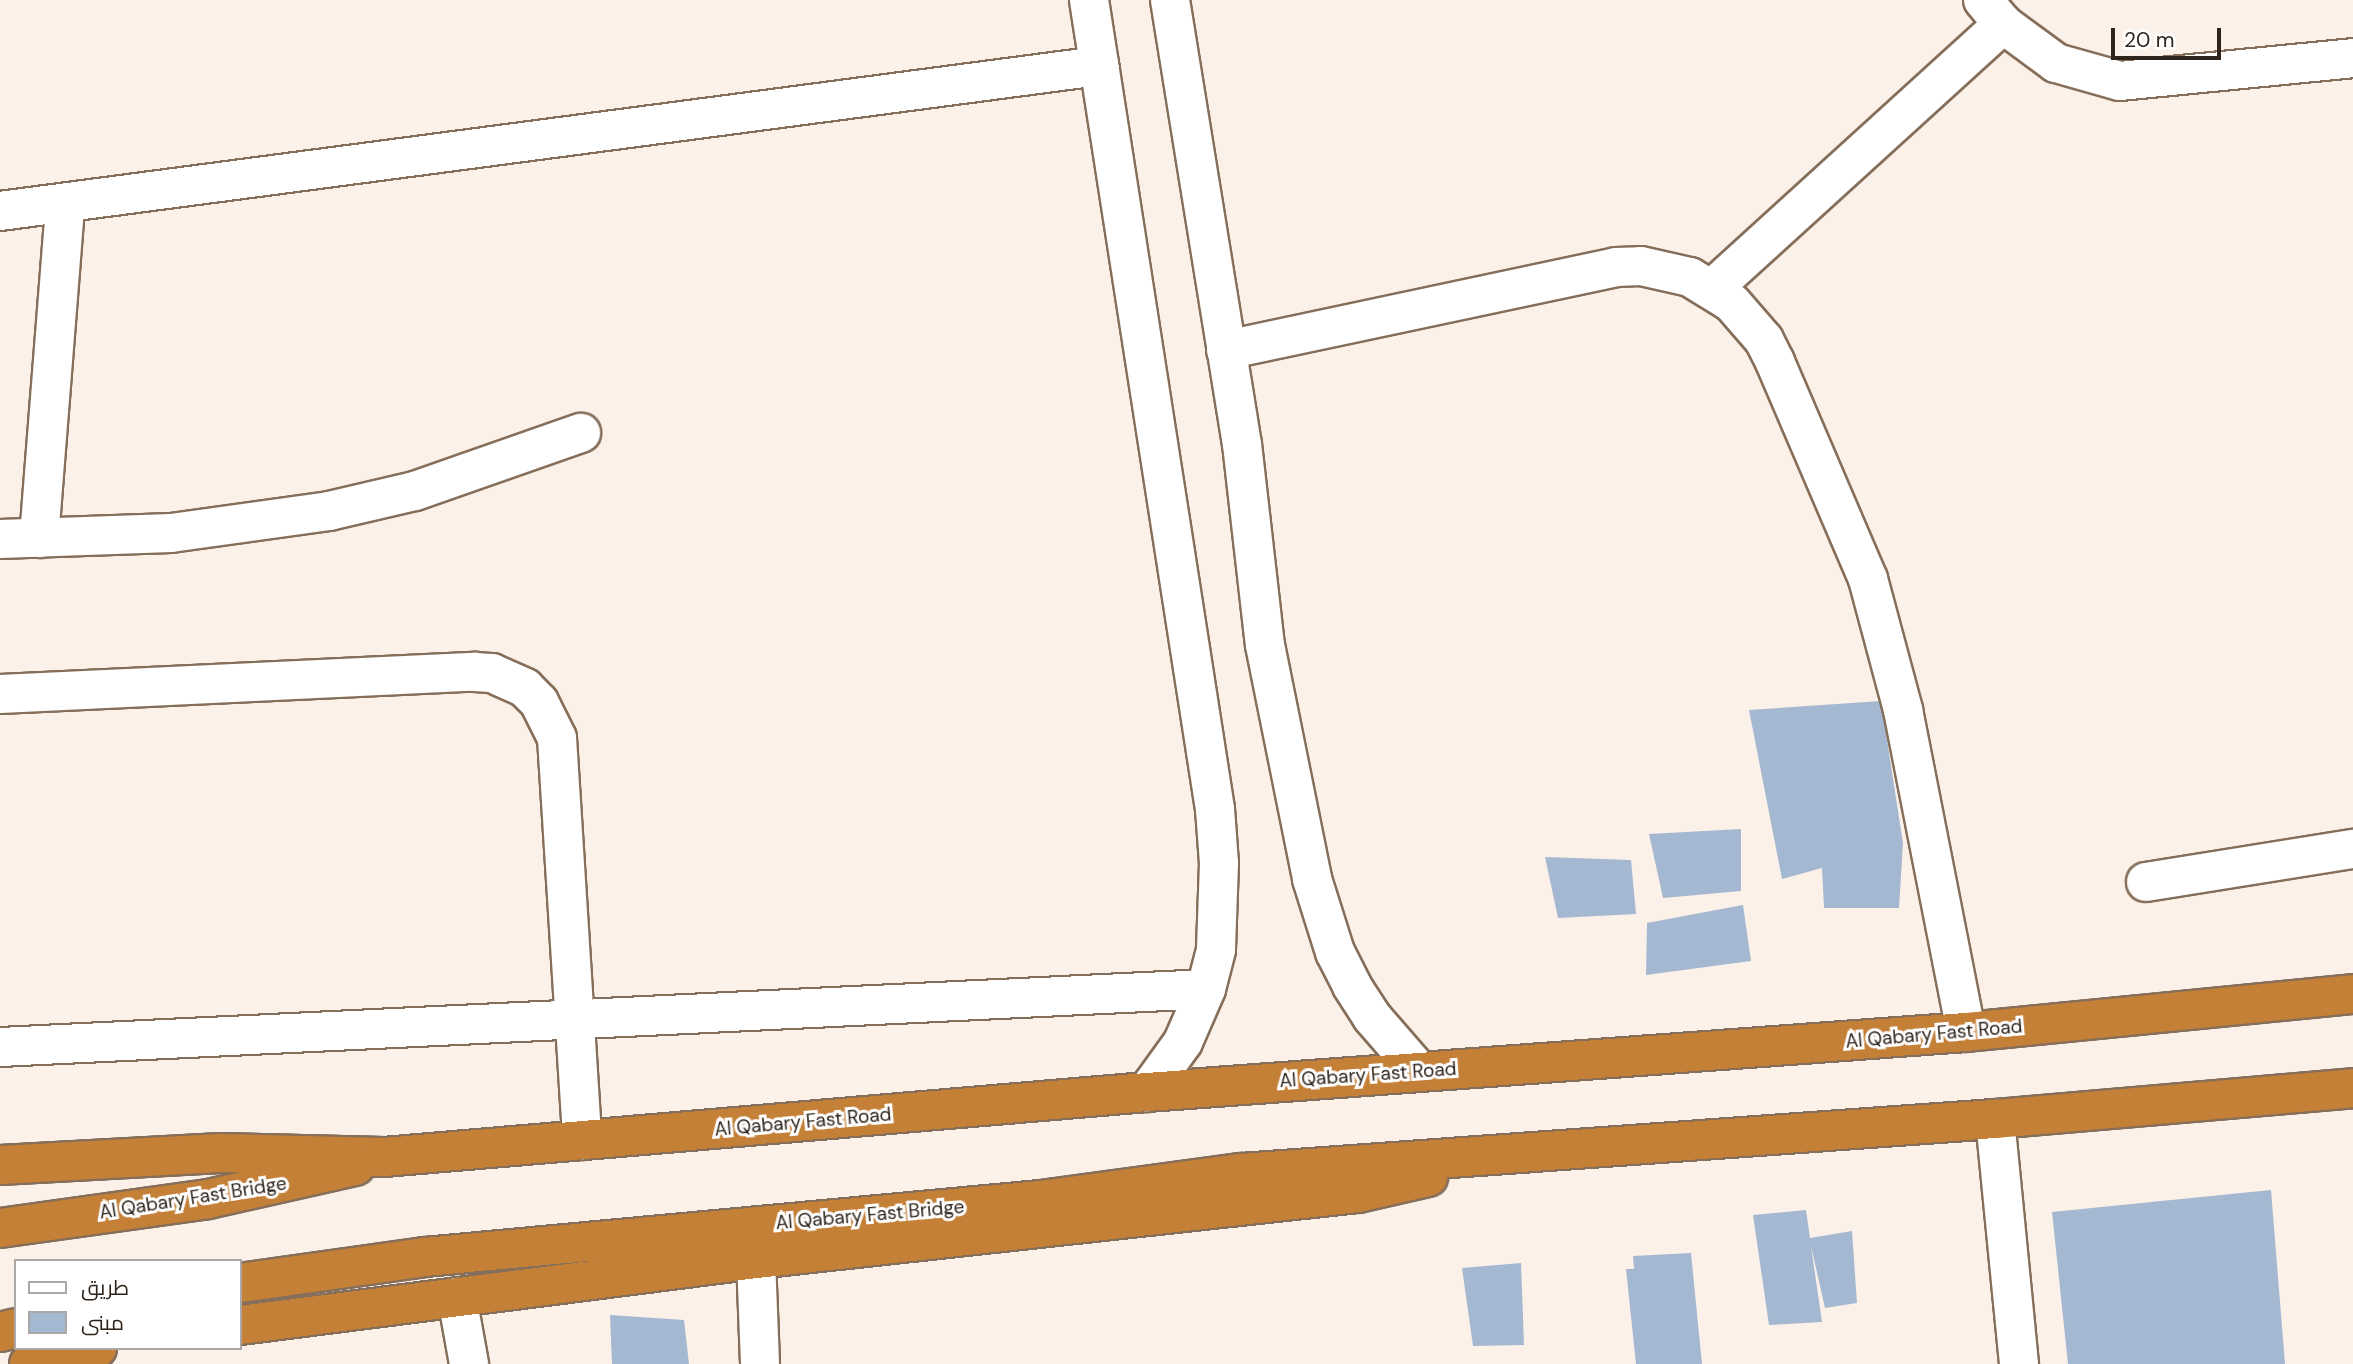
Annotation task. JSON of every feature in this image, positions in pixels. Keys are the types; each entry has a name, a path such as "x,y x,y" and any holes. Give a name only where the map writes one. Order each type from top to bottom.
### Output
{"highway":[{"name":"Al Qabary Fast Road","path":"384,1157 1147,1092 1966,1032 2353,994"},
{"path":"242,1325 756,1259 1358,1193 1407,1184 1501,1153 1995,1119 2353,1088"},
{"path":"0,1166 243,1152 384,1157"},
{"name":"Al Qabary Fast Bridge","path":"242,1283 425,1257 1041,1200 1241,1173 1501,1153"},
{"name":"Al Qabary Fast Bridge","path":"0,1228 268,1188 384,1157"},
{"path":"29,1364 88,1350"}],"street":[{"path":"1089,0 1214,809 1219,917 1206,989 1184,1042 1147,1092"},
{"path":"1170,0 1226,350 1265,645 1318,903 1352,986 1371,1017 1419,1071"},
{"path":"1712,289 1993,12 2056,63 2120,81 2153,82 2353,58"},
{"path":"0,211 1099,66"},
{"path":"38,538 65,204"},
{"path":"1226,350 1616,267 1666,270 1712,289 1732,303 1764,340 1844,516 1868,579 1903,710 1966,1032"},
{"path":"0,539 171,533 329,511 415,491 582,433"},
{"path":"0,694 474,672 517,683 539,702 556,738 582,1140"},
{"path":"2146,882 2353,849"},
{"path":"0,1047 574,1023 1206,989"},
{"path":"1995,1119 2019,1364"},
{"path":"756,1259 760,1364"},
{"path":"457,1297 464,1363"}],"building":[{"path":"1881,701 1903,843 1899,908 1824,908 1822,868 1782,879 1749,710"},
{"path":"1741,829 1741,891 1663,898 1649,834"},
{"path":"1545,857 1631,860 1636,914 1558,918"},
{"path":"1743,905 1751,961 1646,975 1647,923"},
{"path":"2271,1190 2285,1364 2068,1364 2052,1212"},
{"path":"1806,1210 1810,1238 1852,1231 1857,1303 1825,1308 1811,1246 1822,1322 1769,1325 1753,1215"},
{"path":"1691,1253 1702,1364 1636,1364 1626,1269 1634,1269 1633,1256"},
{"path":"1521,1263 1524,1345 1473,1346 1462,1268"},
{"path":"610,1315 684,1320 689,1364 612,1364"}]}
